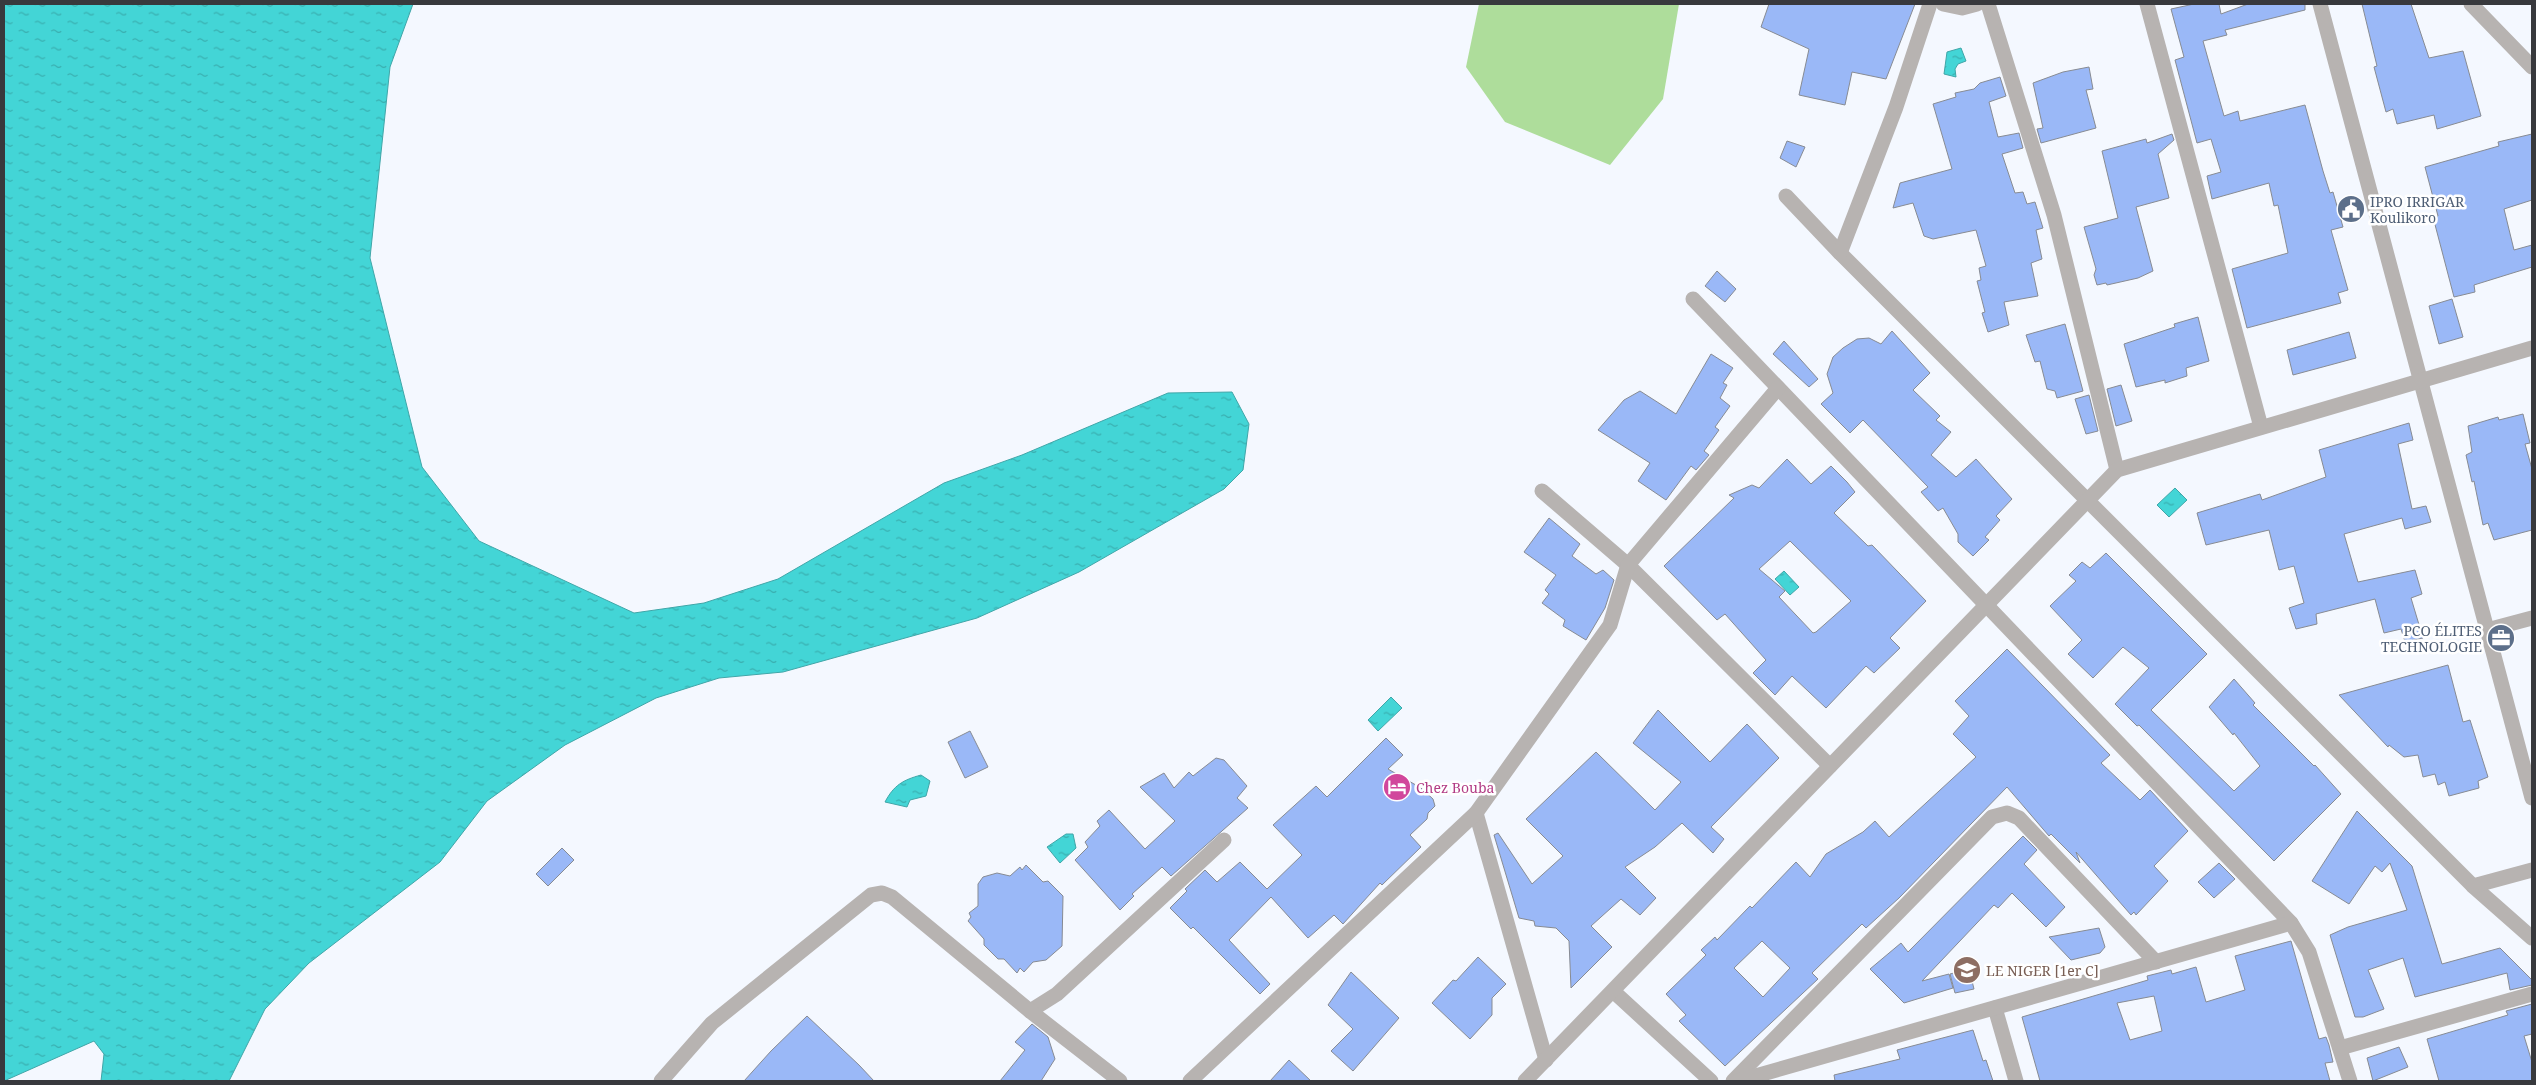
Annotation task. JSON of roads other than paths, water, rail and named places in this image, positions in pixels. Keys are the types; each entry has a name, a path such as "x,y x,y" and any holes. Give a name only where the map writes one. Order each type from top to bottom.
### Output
{"street":[{"path":"1840,253 1896,107 1930,4"},
{"path":"1943,4 1962,8 1977,4"},
{"path":"1988,4 2054,215 2117,470"},
{"path":"2147,4 2261,427"},
{"path":"2320,4 2532,798"},
{"path":"2471,4 2532,67"},
{"path":"1786,196 1840,253 2473,886 2532,938"},
{"path":"1693,300 2291,923 2309,952 2350,1081"},
{"path":"1525,1081 2117,470 2532,348"},
{"path":"1190,1081 1476,812 1610,624 1628,565 1778,388"},
{"path":"1542,491 1628,565 1830,766"},
{"path":"2487,630 2532,618"},
{"path":"1476,812 1546,1060"},
{"path":"1733,1081 1992,817 2007,813 2019,818 2156,962"},
{"path":"1030,1011 1057,994 1224,840"},
{"path":"2473,886 2532,870"},
{"path":"661,1081 712,1023 871,895 882,893 892,897 1030,1011 1120,1081"},
{"path":"1738,1081 2291,923"},
{"path":"1613,991 1711,1081"},
{"path":"2340,1048 2532,994"},
{"path":"1996,1008 2016,1081"}],"water":[{"path":"4,4 413,4 390,67 370,258 422,467 479,541 634,613 704,603 778,579 944,483 1022,455 1168,393 1232,392 1249,424 1243,470 1224,489 1079,572 977,618 783,672 719,678 656,698 565,745 487,801 440,862 309,963 265,1009 229,1081 101,1081 104,1054 94,1041 4,1081"},
{"path":"1961,48 1966,61 1958,64 1955,69 1956,77 1944,74 1947,52"},
{"path":"2175,488 2187,500 2169,517 2157,505"},
{"path":"1784,571 1799,587 1790,595 1775,579"},
{"path":"1391,697 1402,708 1378,731 1368,720"},
{"path":"921,775 930,781 926,796 910,800 907,807 885,802 892,791 900,784"},
{"path":"1066,834 1073,834 1076,848 1060,863 1047,847"}],"place":[{"name":"IPRO IRRIGAR Koulikoro","path":"2351,209"},
{"name":"PCO ÉLITES TECHNOLOGIE","path":"2501,638"},
{"name":"Chez Bouba","path":"1397,787"},
{"name":"LE NIGER [1er C]","path":"1967,970"}]}
